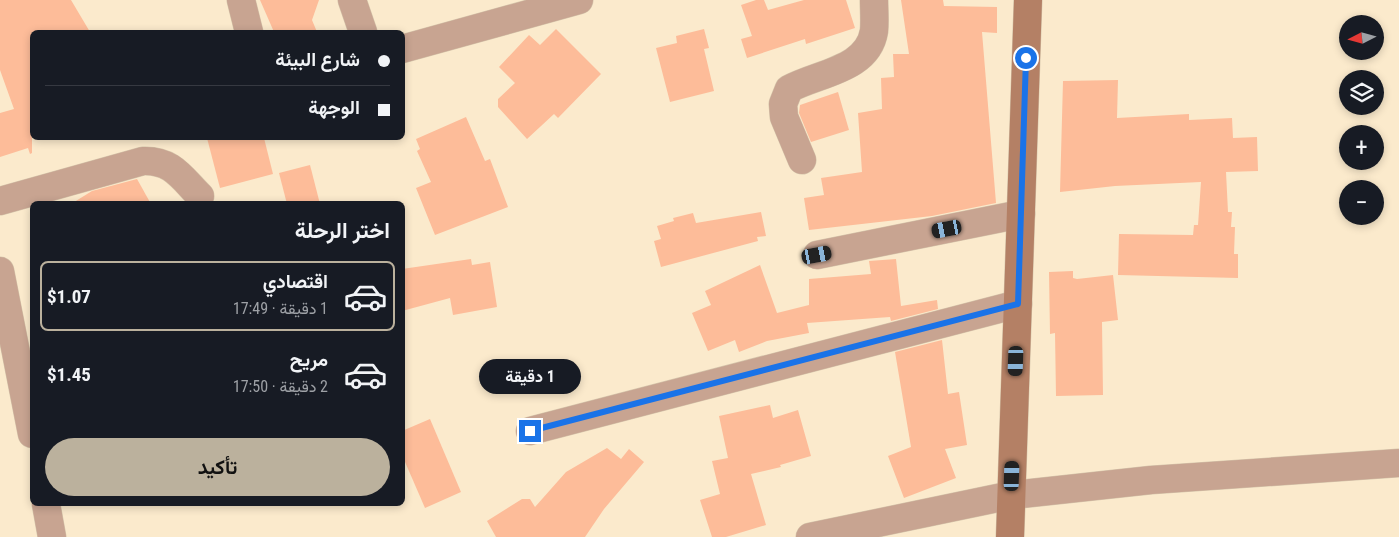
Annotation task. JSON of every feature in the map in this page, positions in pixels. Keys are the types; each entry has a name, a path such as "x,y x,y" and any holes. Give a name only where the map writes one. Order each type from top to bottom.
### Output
{"street":[{"path":"241,0 249,30"},
{"path":"352,0 362,30"},
{"path":"405,48 578,0"},
{"path":"802,160 784,117 783,104 789,89 860,58 869,47 874,30 874,0"},
{"path":"1010,537 1028,0"},
{"path":"0,201 143,161 159,161 172,167 200,196"},
{"path":"817,255 1021,214"},
{"path":"0,271 22,325 30,412"},
{"path":"530,431 1018,304"},
{"path":"810,537 1012,495 1151,480 1399,463"},
{"path":"46,506 52,537"}],"building":[{"path":"0,0 71,0 89,30 30,30 30,140 32,140 32,153 30,154 28,148 0,157 0,113 14,109 0,70"},
{"path":"260,0 319,0 312,20 316,30 273,30"},
{"path":"756,0 764,0 768,10 804,0 846,0 855,28 806,44 805,39 747,58 741,39 752,36 741,5"},
{"path":"901,0 943,0 944,6 997,7 997,33 982,32 996,203 932,216 809,230 804,198 824,195 821,178 862,172 858,113 882,109 881,78 894,77 893,54 909,54"},
{"path":"556,29 601,74 558,118 554,114 527,139 498,107 498,99 515,83 499,67 529,35 540,45"},
{"path":"704,29 709,48 704,49 714,91 670,102 656,48 677,43 676,36"},
{"path":"1118,80 1117,118 1189,114 1189,120 1232,118 1233,138 1257,137 1258,171 1226,172 1228,212 1232,212 1231,227 1235,227 1234,254 1238,254 1238,278 1118,275 1119,234 1193,235 1194,225 1198,225 1201,182 1115,186 1060,192 1063,81"},
{"path":"838,92 849,130 811,142 799,113 800,105"},
{"path":"466,117 485,161 490,159 508,207 435,235 416,188 431,182 417,151 420,149 416,139"},
{"path":"208,140 264,140 273,174 220,188"},
{"path":"310,165 319,201 286,201 279,173"},
{"path":"137,179 149,201 76,201 92,191"},
{"path":"761,212 766,236 757,237 758,241 661,267 654,241 661,239 657,226 674,221 673,218 693,213 696,223"},
{"path":"471,259 472,265 490,262 497,307 453,315 450,298 405,310 405,269"},
{"path":"896,259 901,306 937,300 938,309 891,321 890,317 807,323 809,333 767,341 739,352 735,340 708,351 692,313 711,305 705,291 760,265 777,313 809,305 809,279 871,274 869,261"},
{"path":"1073,271 1073,278 1077,279 1113,275 1118,320 1102,322 1103,395 1056,396 1055,333 1050,334 1049,272"},
{"path":"942,340 948,394 959,392 967,445 945,449 956,478 904,498 888,456 911,447 895,352"},
{"path":"770,405 773,418 798,410 811,456 780,465 781,467 751,474 766,525 726,537 712,537 700,500 720,494 712,461 728,458 719,416"},
{"path":"430,419 461,492 425,508 405,462 405,430"},
{"path":"607,448 621,459 629,449 644,462 604,509 585,537 496,537 487,521 522,499 530,499 535,507 566,472"}],"route":[{"path":"530,431 1018,304 1026,58"}]}
